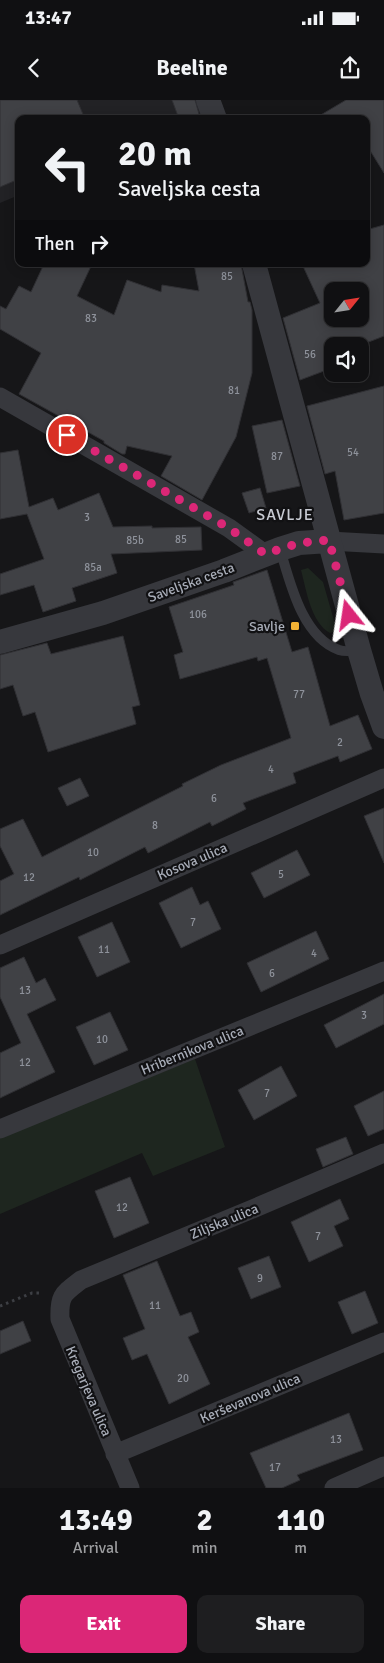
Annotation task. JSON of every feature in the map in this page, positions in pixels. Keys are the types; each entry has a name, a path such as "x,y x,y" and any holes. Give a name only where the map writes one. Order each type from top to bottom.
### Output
{"street":[{"path":"208,100 214,115"},
{"path":"255,267 359,650 384,727"},
{"path":"0,397 272,552"},
{"name":"Saveljska cesta","path":"0,642 103,613 299,543 329,540 384,544"},
{"name":"Kosova ulica","path":"0,944 384,778"},
{"name":"Hribernikova ulica","path":"0,1129 384,971"},
{"name":"Ziljska ulica","path":"65,1292 81,1280 384,1153"},
{"name":"Kregarjeva ulica","path":"65,1292 60,1303 60,1319 130,1488"},
{"name":"Kerševanova ulica","path":"115,1454 384,1342"},
{"path":"334,1488 384,1466"}],"lane":[{"path":"272,552 299,607 312,628 323,640 339,650 359,650"}],"path":[{"path":"0,1306 32,1293 65,1292"}],"shaded area":[{"path":"0,100 203,100 209,115 15,115 15,197 0,203"},
{"path":"308,568 323,582 337,631 330,633 318,622 314,614 307,596 301,570"},
{"path":"195,1059 225,1147 153,1176 142,1153 0,1214 0,1137"}],"building":[{"path":"0,100 77,100 83,115 15,115 15,181 0,187"},
{"path":"172,100 195,100 199,114 178,115"},
{"path":"346,100 384,100 384,173 370,150 370,115 321,115"},
{"path":"384,225 384,336 369,342 369,337 324,337 324,371 300,380 283,318 320,303 303,267 370,267 370,229"},
{"path":"43,267 91,267 77,296 114,315 127,280 161,292 162,285 199,291 195,267 242,267 248,302 250,302 252,310 252,373 236,437 202,500 161,476 172,456 127,446 125,454 122,454 104,443 104,441 19,394 41,353 0,329 0,306 6,309 19,286 31,292"},
{"path":"384,386 384,513 344,520 335,471 325,474 307,406"},
{"path":"282,420 300,486 267,493 252,426"},
{"path":"18,450 29,507 53,498 58,510 99,493 113,527 201,527 202,550 111,554 117,573 72,588 76,601 43,612 34,585 0,595 0,574 44,559 27,514 0,519 0,453"},
{"path":"260,488 266,508 249,513 242,493"},
{"path":"267,570 292,652 308,647 330,726 358,715 372,749 340,762 338,756 293,773 296,783 243,803 246,809 212,826 210,822 148,853 145,847 80,880 79,877 0,915 0,881 14,874 0,846 0,829 23,819 42,857 221,765 291,738 267,658 258,661 257,657 180,679 174,655 183,652 169,607 234,585 233,582"},
{"path":"123,636 140,705 132,707 136,724 48,752 35,712 23,716 13,685 0,689 0,655 47,643 51,654"},
{"path":"80,778 89,796 67,806 58,788"},
{"path":"384,808 384,863 364,816"},
{"path":"297,850 310,875 264,898 251,873"},
{"path":"192,887 200,905 208,901 221,929 181,948 159,903"},
{"path":"112,922 130,962 97,977 78,937"},
{"path":"316,931 329,959 261,992 247,963"},
{"path":"24,957 36,983 45,978 56,1000 27,1014 55,1072 0,1098 0,1053 21,1043 0,997 0,968"},
{"path":"384,994 384,1024 336,1048 324,1025"},
{"path":"110,1012 128,1050 94,1065 76,1027"},
{"path":"281,1066 297,1096 254,1120 238,1090"},
{"path":"384,1091 384,1129 368,1136 354,1106"},
{"path":"346,1137 353,1154 323,1167 316,1149"},
{"path":"130,1177 149,1223 114,1238 95,1191"},
{"path":"340,1199 349,1219 334,1226 343,1246 309,1262 291,1222"},
{"path":"269,1256 281,1287 251,1299 238,1268"},
{"path":"157,1261 180,1316 191,1312 199,1332 188,1337 210,1384 169,1404 147,1354 132,1360 123,1338 145,1329 123,1275"},
{"path":"365,1291 378,1323 352,1334 338,1302"},
{"path":"23,1321 31,1341 0,1354 0,1331"},
{"path":"349,1413 363,1450 297,1475 300,1480 282,1488 266,1488 250,1453"}],"place":[{"name":"Savlje","path":"295,626"}],"district":[{"name":"SAVLJE","path":"285,514"}],"route":[{"path":"67,435 229,528 265,554 299,543 329,540 349,615"}]}
